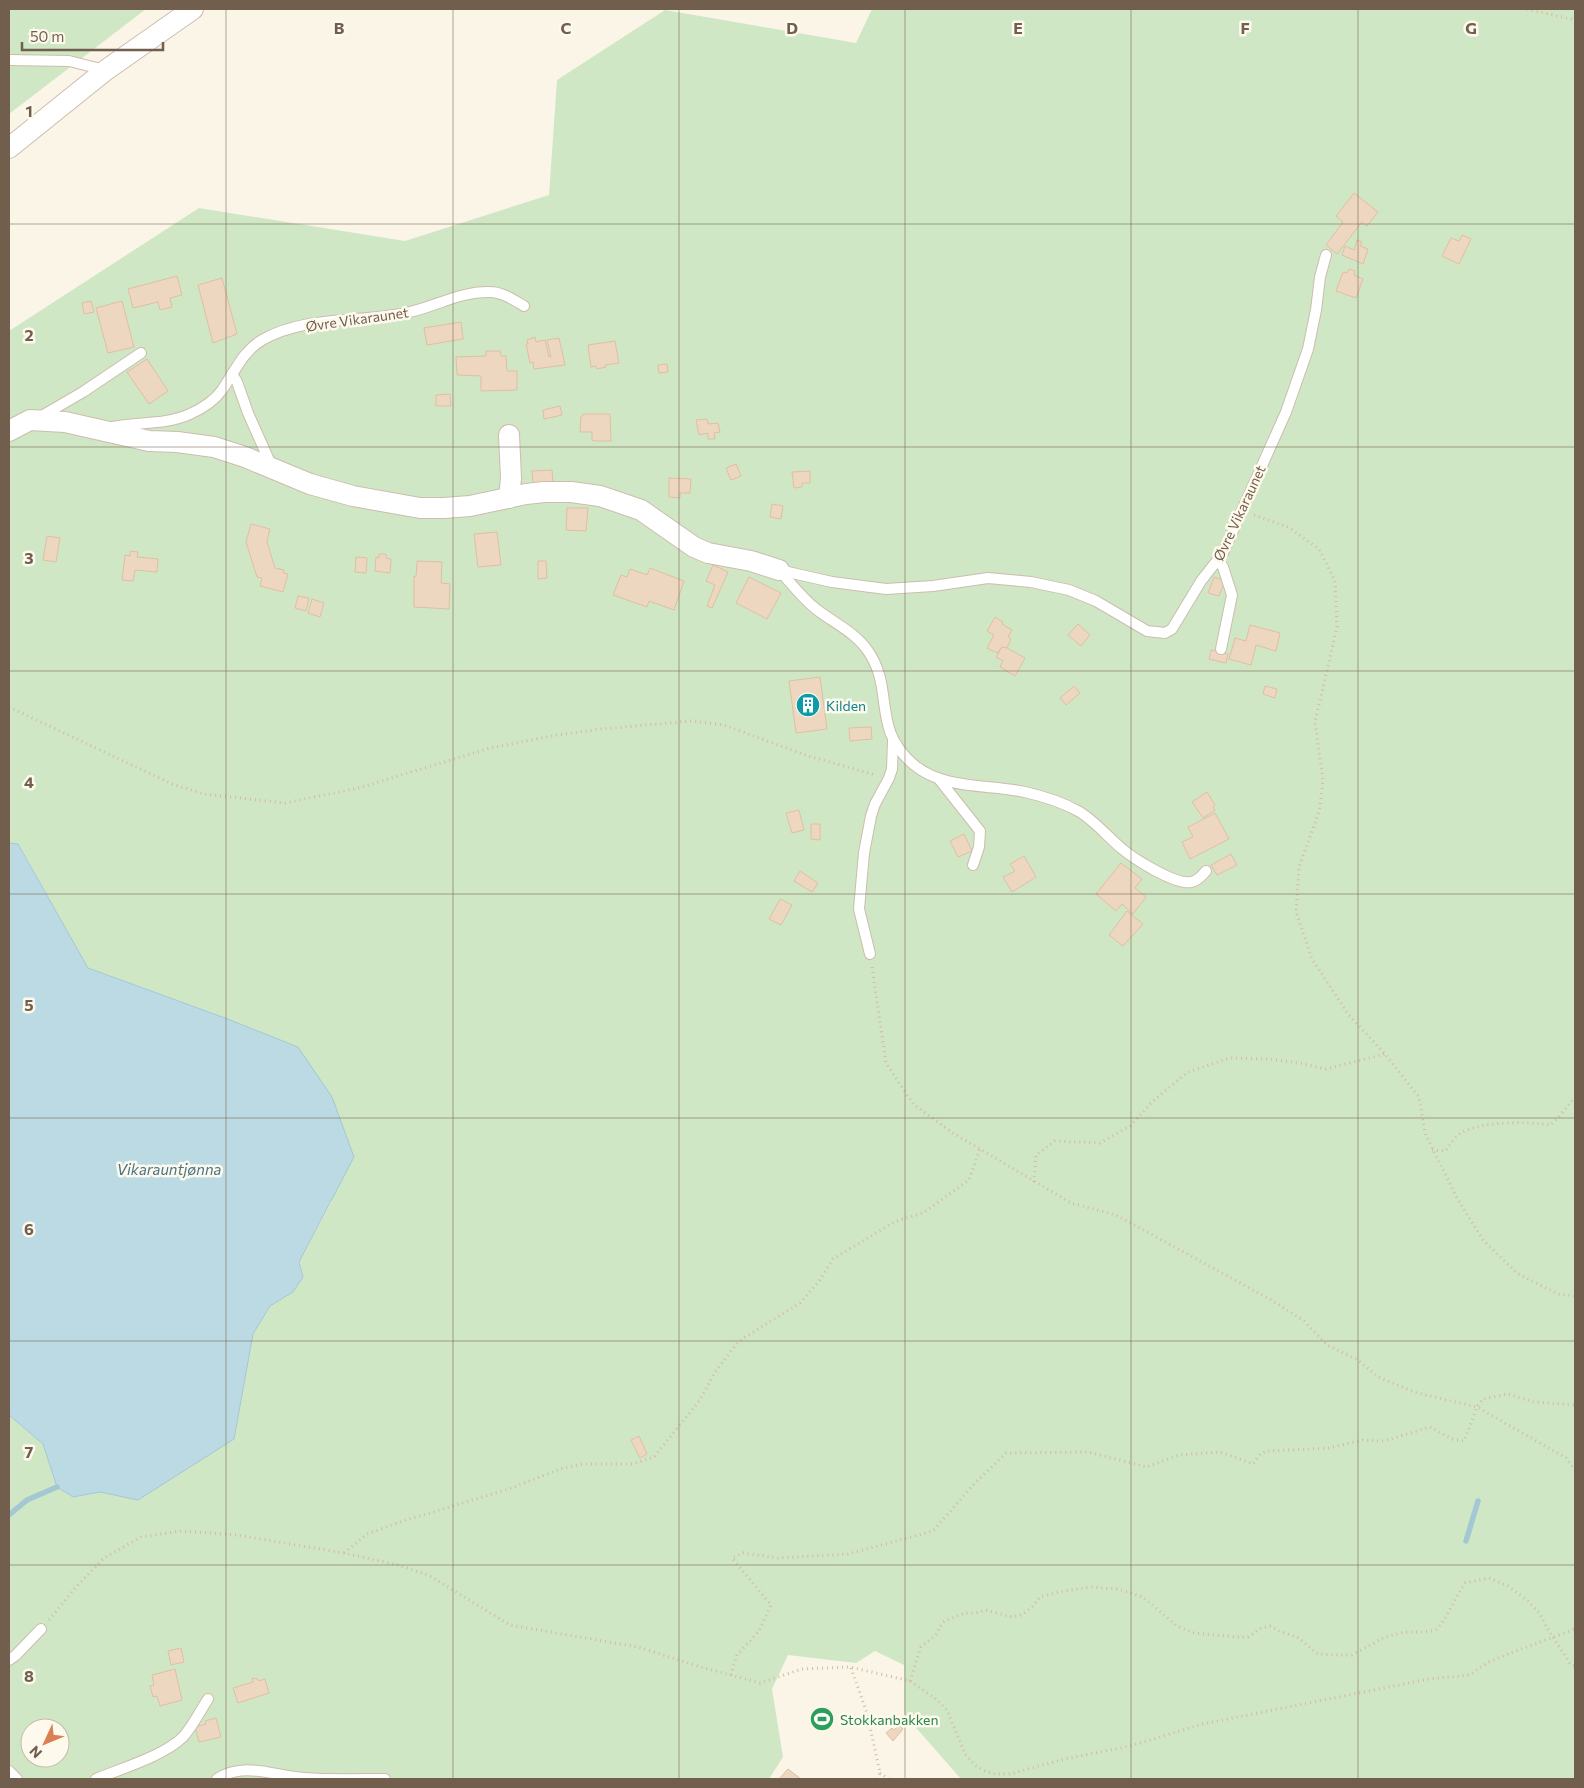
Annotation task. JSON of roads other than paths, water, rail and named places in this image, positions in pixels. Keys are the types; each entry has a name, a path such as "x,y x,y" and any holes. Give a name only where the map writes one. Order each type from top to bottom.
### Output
{"street":[{"path":"9,148 106,70 193,9"},
{"path":"9,431 30,420"},
{"name":"Øvre Vikaraunet","path":"30,420 65,422 149,441 177,442 214,447 237,454 310,484 353,496 420,508 470,506 544,492 571,492 600,496 641,510 694,547 708,553 751,560 778,570"},
{"path":"509,436 511,478 509,498"}],"lane":[{"path":"9,60 68,60 106,70"},
{"name":"Øvre Vikaraunet","path":"778,570 832,582 886,589 933,586 988,578 1031,582 1069,590 1107,607 1147,631 1165,633 1172,629 1201,581 1218,560 1286,412 1308,349 1320,277 1326,255"},
{"name":"Øvre Vikaraunet","path":"102,430 122,424 162,421 189,415 207,404 221,392 243,356 251,347 272,335 295,328 321,322 408,312 474,292 492,292 506,296 524,306"},
{"path":"30,420 61,406 141,353"},
{"path":"232,374 273,469"},
{"path":"1218,560 1223,567 1232,595 1222,649"},
{"name":"Øvre Vikaraunet","path":"778,570 816,608 843,626 867,649 875,661 880,675 887,725 893,742 892,769 875,804 864,853 859,908 870,954"},
{"name":"Øvre Vikaraunet","path":"893,742 921,771 938,778 1025,792 1079,811 1132,856 1179,881 1191,882 1198,879 1206,871"},
{"name":"Øvre Vikaraunet","path":"938,778 980,831 979,847 973,865"},
{"path":"9,1660 41,1629"},
{"path":"96,1779 175,1744 190,1728 208,1698"},
{"path":"218,1779 238,1770 254,1770 303,1778 385,1779"},
{"path":"9,1771 17,1779"}],"water":[{"name":"Vikarauntjønna","path":"9,843 18,844 88,968 298,1047 332,1097 354,1157 299,1262 303,1277 293,1292 270,1306 253,1334 234,1439 138,1500 100,1492 73,1497 57,1487 43,1444 9,1415"}],"waterway":[{"path":"9,1515 27,1500 57,1487"},
{"path":"1466,1541 1478,1501"}],"place":[{"name":"Kilden","path":"808,705"},
{"name":"Stokkanbakken","path":"822,1719"}]}
